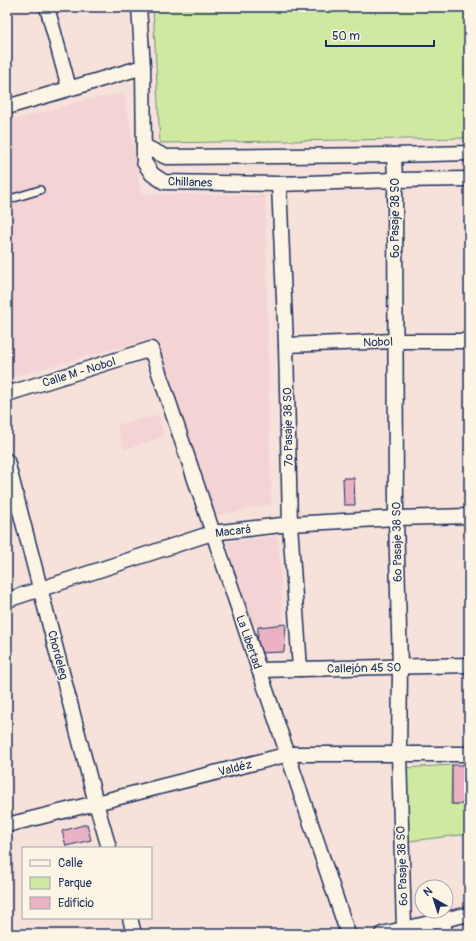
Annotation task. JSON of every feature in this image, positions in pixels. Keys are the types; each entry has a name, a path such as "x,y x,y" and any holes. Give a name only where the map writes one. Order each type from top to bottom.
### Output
{"street":[{"path":"47,7 69,88"},
{"path":"139,7 143,67 144,146"},
{"path":"7,106 143,67"},
{"name":"Chillanes","path":"469,153 166,157 144,146 144,162 152,174 164,182 279,184 469,179"},
{"name":"6º Pasaje 38 SO","path":"394,155 396,518 400,667 399,754 404,929"},
{"name":"7º Pasaje 38 SO","path":"279,184 286,345 290,524 300,669"},
{"name":"Nobol","path":"286,345 395,341 469,341"},
{"name":"Calle M - Nobol","path":"7,394 151,349"},
{"name":"La Libertad","path":"151,349 348,934"},
{"name":"Chordeleg","path":"7,461 109,847"},
{"name":"Macará","path":"7,600 212,533 290,524 396,518 469,516"},
{"name":"Callejón 45 SO","path":"259,670 469,665"},
{"name":"Valdéz","path":"7,825 288,754 469,754"},
{"path":"382,934 404,929 444,927 469,914"},
{"path":"130,919 134,934"}],"lane":[{"path":"7,200 40,190"}],"shaded area":[{"path":"124,93 141,194 265,195 271,504 217,516 147,340 7,378 7,122 87,100"},
{"path":"158,415 164,436 124,450 117,425"},
{"path":"278,536 283,623 252,626 227,542"}],"green space":[{"path":"153,7 469,7 469,138 160,143"},
{"path":"452,765 451,804 469,804 469,834 409,841 404,768"}],"building":[{"path":"343,478 354,478 355,505 344,505"},
{"path":"286,624 284,652 257,653 258,627"},
{"path":"452,765 469,765 469,804 452,804"},
{"path":"87,824 91,840 66,846 62,831"}]}
